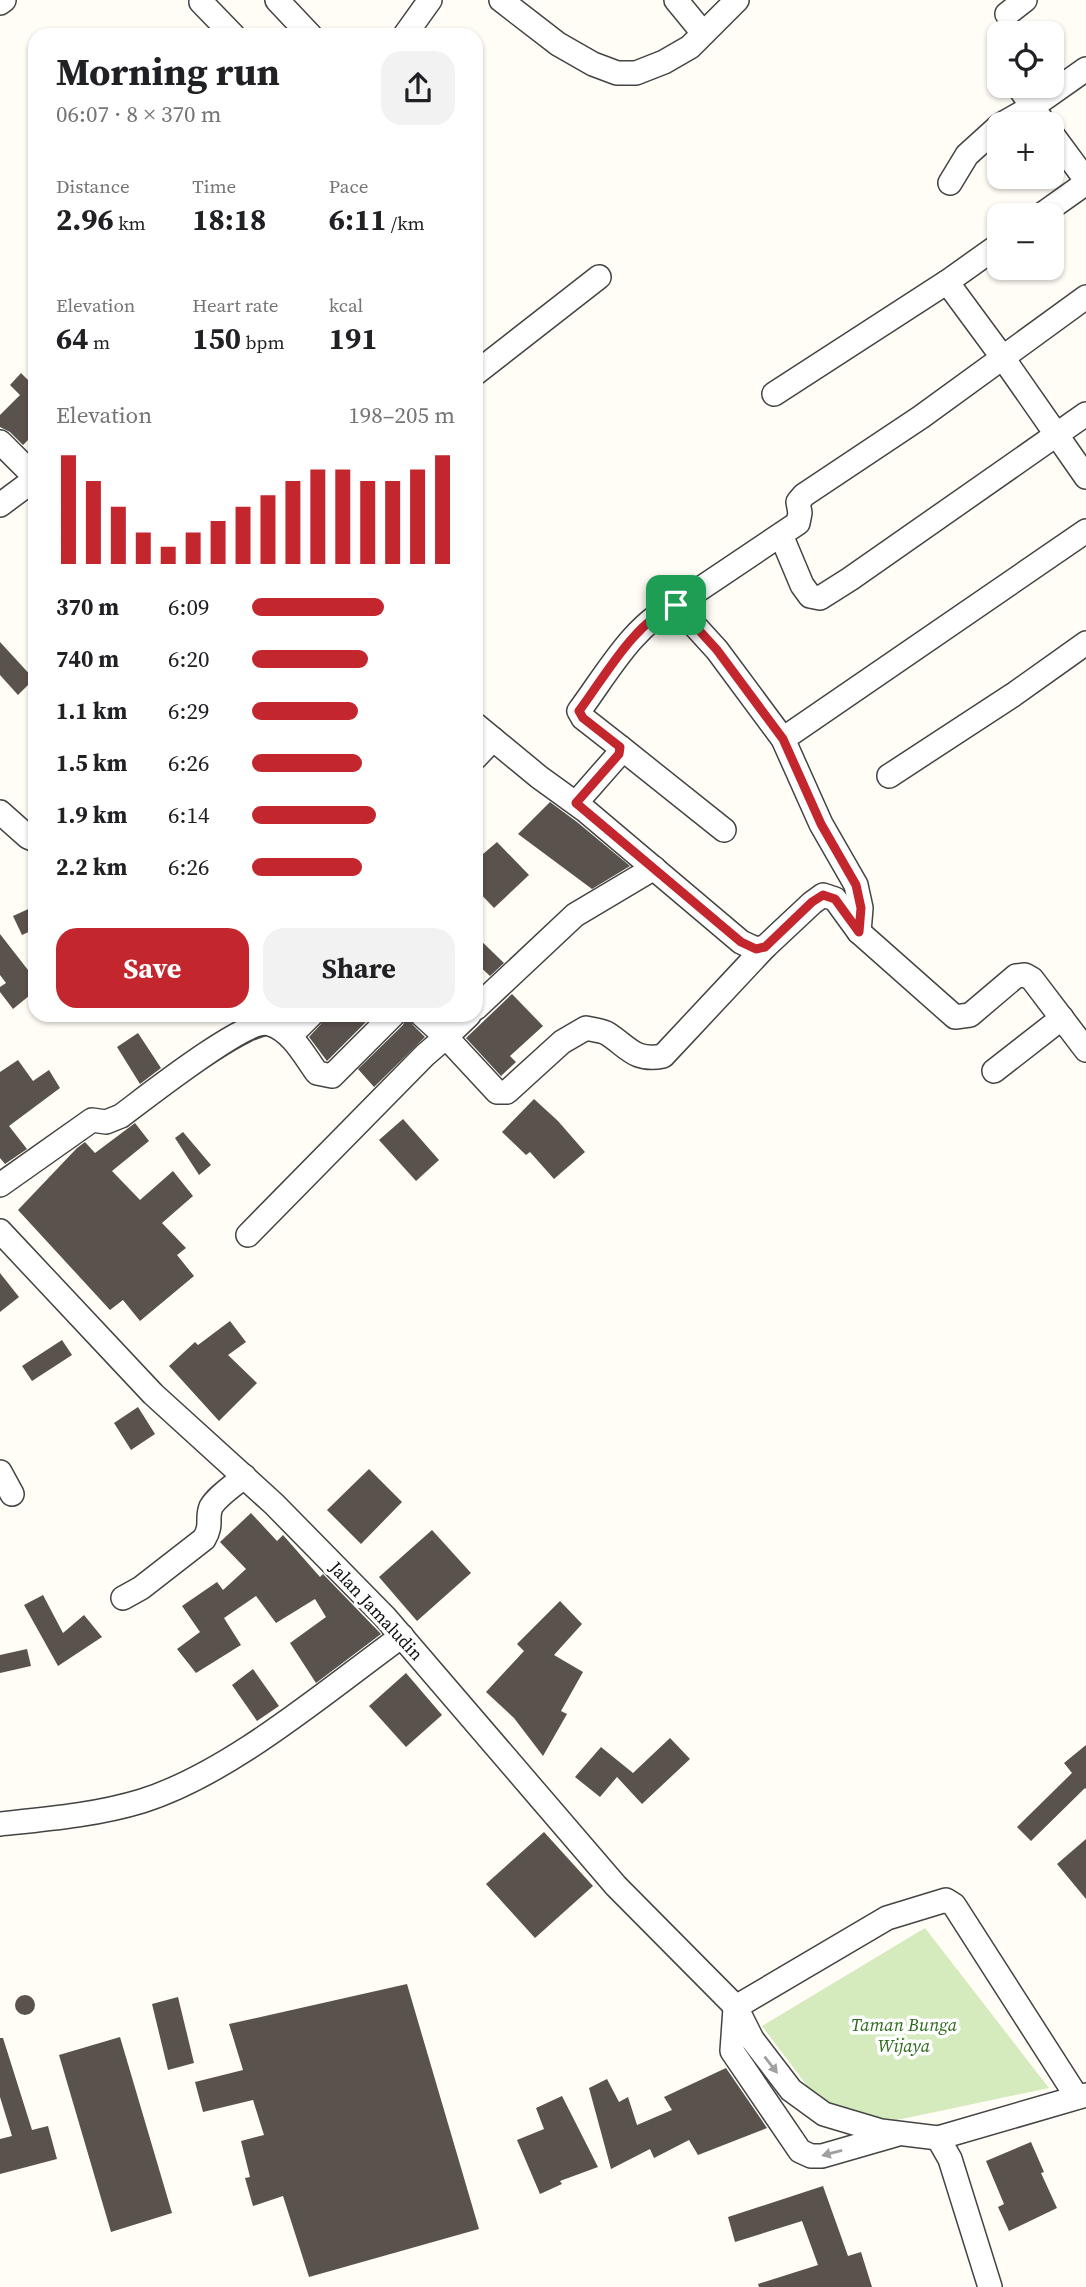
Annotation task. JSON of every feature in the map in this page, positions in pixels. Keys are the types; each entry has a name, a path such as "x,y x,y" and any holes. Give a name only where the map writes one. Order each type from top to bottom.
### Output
{"street":[{"path":"277,0 303,28"},
{"path":"410,28 430,0"},
{"path":"501,0 558,44 593,64 617,73 636,73 664,62 690,47 737,0"},
{"path":"676,0 703,33"},
{"path":"201,2 226,28"},
{"path":"1042,112 1086,68"},
{"path":"950,183 967,155 987,137"},
{"path":"1057,203 1086,182 1064,151"},
{"path":"775,394 987,254"},
{"path":"483,368 599,277"},
{"path":"947,282 1086,477"},
{"path":"724,830 583,718 579,711 643,625 798,523 798,502 804,495 921,417 1086,297"},
{"path":"781,535 802,585 810,596 820,598 1086,414"},
{"path":"0,442 28,471"},
{"path":"0,505 28,483"},
{"path":"783,739 1086,531"},
{"path":"676,605 717,650 783,739 821,824 856,885 861,908 859,932"},
{"path":"889,776 1013,695 1086,643"},
{"path":"485,732 576,803 741,942 756,949 765,947"},
{"path":"576,803 619,754 620,747"},
{"path":"0,812 28,837"},
{"path":"483,1002 575,915 654,868"},
{"path":"430,1022 497,1092 507,1092 562,1042 586,1028 605,1032 634,1054 651,1059 663,1056 765,947 812,902 823,895 835,899 859,932 955,1017 970,1015 1016,976 1021,975 1032,979 1073,1021 1086,1050"},
{"path":"994,1071 1073,1021"},
{"path":"290,1036 304,1022"},
{"path":"0,1185 92,1120 106,1122 121,1116 217,1046 261,1023 271,1024 290,1036 317,1073 331,1076 386,1022"},
{"path":"248,1235 425,1055 462,1022"},
{"name":"Jalan Jamaludin","path":"0,1231 153,1394 244,1476 376,1607 616,1886 736,2007 752,2039 791,2090 815,2110 881,2131 938,2138"},
{"path":"0,1472 12,1494"},
{"path":"123,1598 142,1588 204,1539 210,1529 209,1514 212,1505 244,1476"},
{"path":"0,1824 96,1812 142,1801 179,1786 265,1735 402,1636"},
{"path":"736,2007 887,1918 946,1900 954,1905 1081,2096 938,2138 954,2171 990,2287"},
{"name":"Jalan Jamaludin","path":"736,2007 732,2051 800,2151 811,2156 822,2156 898,2134"}],"green space":[{"name":"Taman Bunga Wijaya","path":"925,1928 1049,2088 878,2124 823,2107 762,2026"}],"building":[{"path":"21,373 28,380 28,440 23,445 10,432 0,427 0,415 20,395 10,385"},
{"path":"0,642 28,672 28,685 18,695 0,675"},
{"path":"550,802 630,866 592,889 518,834"},
{"path":"497,842 529,875 494,908 483,896 483,854"},
{"path":"28,909 28,932 22,935 13,916"},
{"path":"0,934 28,970 28,997 13,1009 0,992 0,987 6,983 0,975"},
{"path":"483,943 504,963 490,976 483,970"},
{"path":"512,994 543,1026 510,1056 516,1062 501,1076 466,1038"},
{"path":"366,1022 327,1061 309,1037 321,1024"},
{"path":"404,1022 411,1022 425,1037 374,1087 358,1069"},
{"path":"138,1033 161,1068 140,1084 117,1047"},
{"path":"18,1060 33,1081 49,1070 60,1088 9,1126 27,1149 5,1164 0,1158 0,1072"},
{"path":"534,1099 585,1152 554,1179 530,1152 526,1155 502,1132"},
{"path":"403,1119 439,1160 416,1181 379,1140"},
{"path":"135,1123 149,1141 112,1171 140,1200 173,1171 193,1196 162,1223 186,1248 177,1255 194,1276 140,1321 123,1300 110,1310 18,1210 85,1142 95,1153"},
{"path":"183,1132 211,1165 199,1175 175,1138"},
{"path":"0,1273 19,1297 0,1312"},
{"path":"230,1321 246,1342 228,1355 257,1383 219,1421 169,1366 195,1342 198,1345"},
{"path":"62,1340 72,1355 32,1381 22,1366"},
{"path":"138,1407 155,1434 131,1450 114,1423"},
{"path":"369,1469 402,1502 361,1544 327,1510"},
{"path":"251,1513 277,1541 283,1535 320,1577 323,1574 381,1634 316,1683 290,1643 326,1617 315,1599 276,1623 256,1596 224,1618 241,1645 196,1673 177,1649 200,1632 182,1606 217,1582 223,1590 246,1569 220,1542"},
{"path":"432,1530 471,1573 417,1621 379,1577"},
{"path":"43,1595 63,1633 84,1615 102,1637 58,1666 24,1605"},
{"path":"560,1601 582,1624 554,1655 583,1672 561,1711 567,1714 543,1756 514,1718 486,1692 524,1651 517,1644"},
{"path":"27,1649 31,1666 0,1673 0,1655"},
{"path":"253,1669 279,1706 257,1721 232,1685"},
{"path":"406,1673 442,1715 406,1747 369,1706"},
{"path":"670,1738 690,1759 642,1804 617,1777 600,1797 575,1777 601,1747 633,1773"},
{"path":"1086,1745 1086,1789 1031,1841 1017,1827 1072,1773 1064,1763"},
{"path":"544,1832 593,1886 535,1938 486,1884"},
{"path":"1086,1839 1086,1899 1057,1864"},
{"path":"407,1984 479,2229 309,2277 283,2196 253,2206 245,2178 250,2177 241,2141 264,2135 253,2100 203,2112 195,2082 243,2070 229,2024"},
{"path":"25,1995 32,1998 35,2005 32,2012 25,2015 18,2012 15,2005 18,1998"},
{"path":"178,1997 194,2063 168,2070 152,2004"},
{"path":"120,2037 172,2213 111,2232 59,2055"},
{"path":"0,2038 3,2038 32,2130 48,2126 57,2159 0,2174 0,2139 12,2136 0,2097"},
{"path":"726,2068 767,2128 698,2155 689,2140 654,2158 650,2149 611,2169 589,2088 607,2079 619,2102 628,2097 637,2125 672,2110 664,2097"},
{"path":"562,2096 598,2167 560,2181 562,2184 540,2194 517,2140 544,2129 536,2108"},
{"path":"1031,2142 1057,2208 1009,2231 998,2207 1004,2204 986,2161"},
{"path":"823,2186 848,2256 861,2252 872,2287 759,2287 758,2284 818,2265 802,2221 735,2242 728,2217"}],"route":[{"path":"676,605 717,650 783,739 821,824 856,885 861,908 859,932 835,899 823,895 812,902 765,947 756,949 741,942 576,803 619,754 620,747 583,718 579,711 643,625 659,612 676,605"}]}
